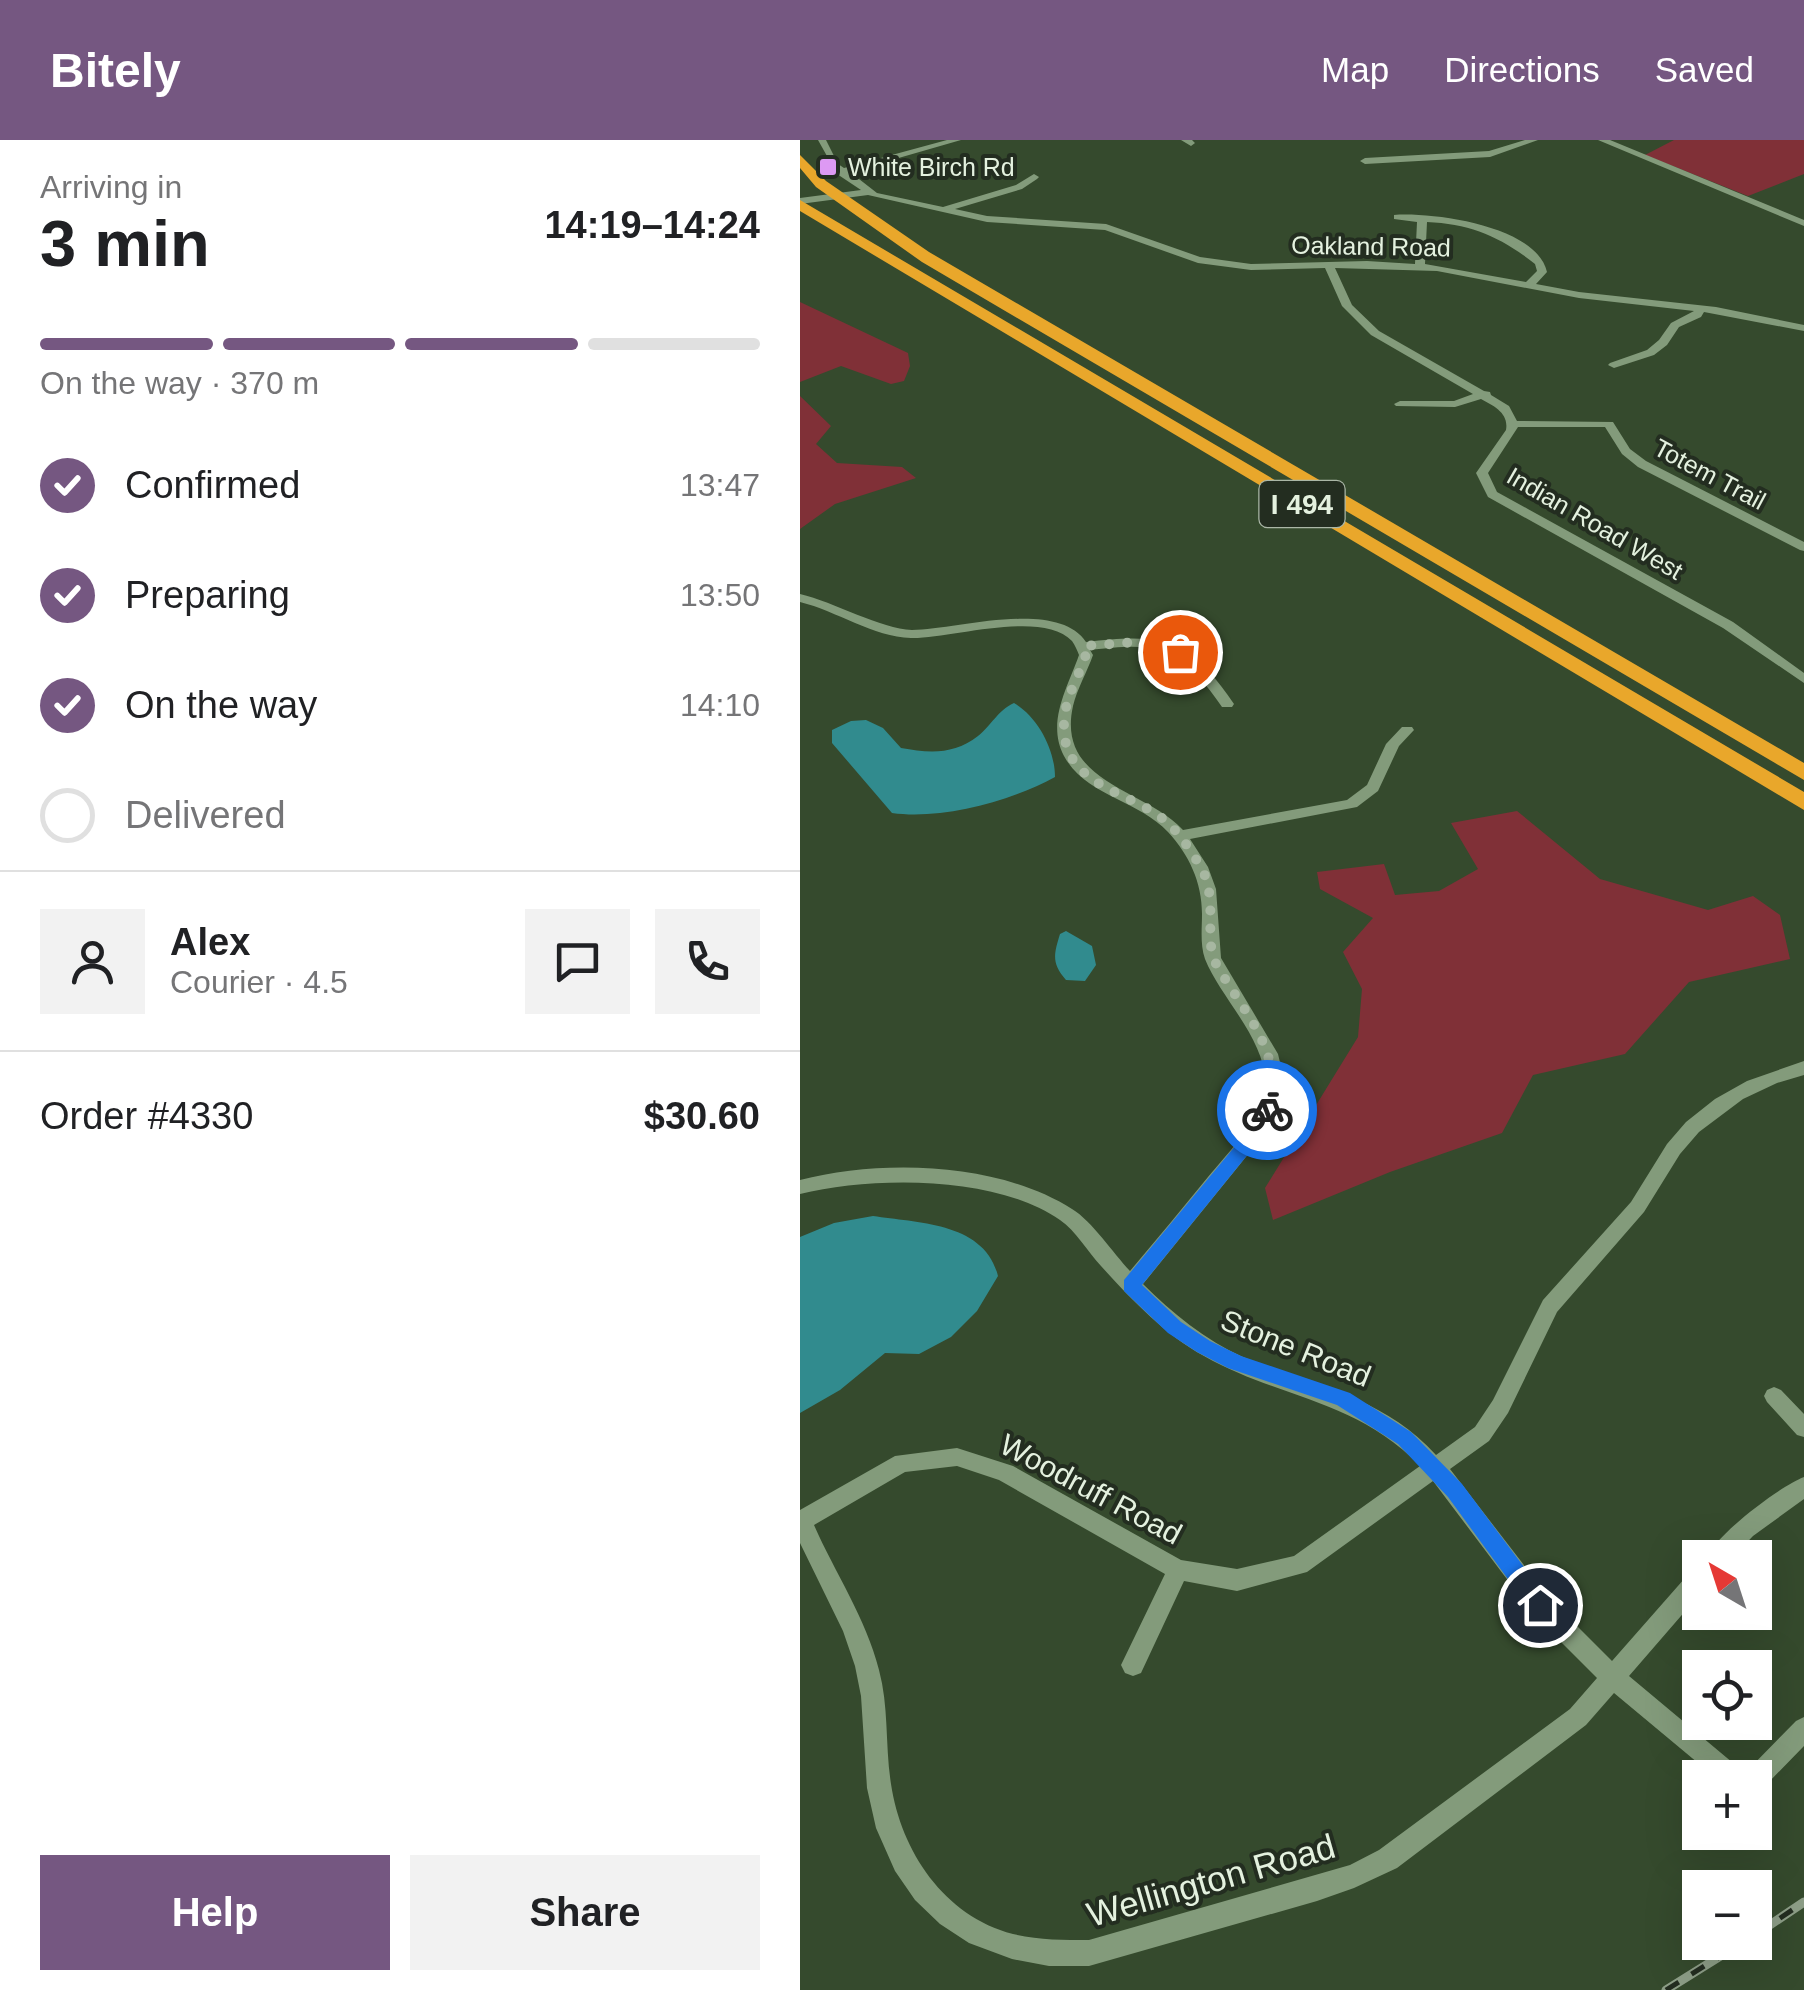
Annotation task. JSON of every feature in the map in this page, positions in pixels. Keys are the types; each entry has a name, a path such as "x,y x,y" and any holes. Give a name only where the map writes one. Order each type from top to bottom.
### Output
{"highway":[{"path":"800,159 821,184 928,259"},
{"name":"I 494","path":"800,184 1804,773"},
{"name":"I 494","path":"800,203 1804,802"},
{"path":"800,216 934,293 975,310"}],"street":[{"path":"822,140 827,157 840,172 868,192"},
{"path":"840,172 958,140"},
{"path":"1364,161 1490,154 1534,140"},
{"path":"1602,140 1804,224"},
{"path":"940,210 1018,187 1034,177"},
{"name":"Oakland Road","path":"800,203 868,192 987,219 1106,227 1216,264 1420,266 1601,298 1700,308 1804,328"},
{"path":"1397,217 1501,232 1540,263 1542,272 1530,284"},
{"path":"1420,266 1424,252 1419,235 1422,220"},
{"name":"Indian Road West","path":"1328,264 1347,306 1375,332 1504,408 1513,424 1508,438 1484,466 1483,480 1492,494 1728,624 1804,679"},
{"path":"1614,365 1654,352 1668,340 1675,325 1697,315 1700,308"},
{"path":"1400,404 1455,404 1486,394"},
{"name":"Totem Trail","path":"1513,424 1609,424 1626,451 1642,464 1804,546"},
{"path":"800,598 835,606 894,632 911,634 1040,623 1070,633 1084,646 1086,654 1065,712 1064,726 1073,756 1097,785 1158,816 1178,836 1208,885 1213,958 1269,1054 1274,1075 1272,1096 1252,1138 1130,1285"},
{"path":"1084,646 1138,642 1180,652 1202,665 1226,704"},
{"path":"1178,836 1352,804 1373,788 1393,744 1407,730"},
{"name":"Woodruff Road","path":"801,1520 902,1463 957,1457 1005,1474 1178,1570 1236,1580 1299,1565 1482,1434 1501,1410 1542,1318 1652,1189 1680,1141 1722,1104 1783,1072 1804,1068"},
{"name":"Stone Road","path":"800,1187 848,1175 882,1173 1029,1195 1068,1216 1175,1328 1235,1362 1310,1386 1359,1408 1404,1438 1437,1469 1540,1605 1613,1676 1713,1760"},
{"path":"1774,1396 1804,1428"},
{"path":"1735,1540 1804,1487"},
{"name":"Wellington Road","path":"801,1520 857,1632 869,1672 884,1814 907,1871 926,1896 976,1935 1023,1950 1064,1955 1089,1953 1354,1876 1420,1837 1565,1728 1682,1597"},
{"path":"1133,1665 1178,1570"},
{"path":"1772,1761 1804,1729"}],"shaded area":[{"path":"1674,140 1804,140 1804,174 1748,196 1645,155"},
{"path":"800,302 908,353 910,366 904,381 891,384 841,366 800,382"},
{"path":"800,396 831,426 816,444 837,463 902,467 916,478 835,504 800,529"},
{"path":"1517,811 1600,879 1708,910 1753,896 1780,915 1790,959 1689,982 1625,1054 1533,1075 1502,1133 1390,1172 1273,1220 1265,1188 1358,1037 1362,989 1343,952 1373,918 1320,889 1317,872 1384,864 1395,895 1439,891 1478,869 1451,823"}],"water":[{"path":"1014,703 1044,735 1055,777 976,807 932,814 892,813 832,743 832,730 851,721 866,720 883,728 901,748 950,749 978,736"},
{"path":"1066,931 1092,946 1096,965 1085,981 1066,980 1058,968 1056,947 1060,934"},
{"path":"873,1216 928,1224 964,1235 991,1258 998,1276 977,1311 951,1337 919,1354 885,1353 840,1390 800,1413 800,1237 834,1223"}],"railway":[{"path":"1772,1924 1804,1902"},
{"path":"1666,1990 1714,1960"}],"way so far":[{"path":"1180,652 1138,642 1084,646 1086,654 1065,712 1064,726 1073,756 1087,775 1111,794 1170,824 1202,869 1211,903 1209,941 1213,958 1269,1054 1274,1075 1267,1110"}],"place":[{"name":"White Birch Rd","path":"828,167"}],"route":[{"path":"1267,1110 1252,1138 1130,1285 1175,1328 1204,1346 1235,1362 1343,1399 1404,1438 1455,1490 1540,1605"}]}
